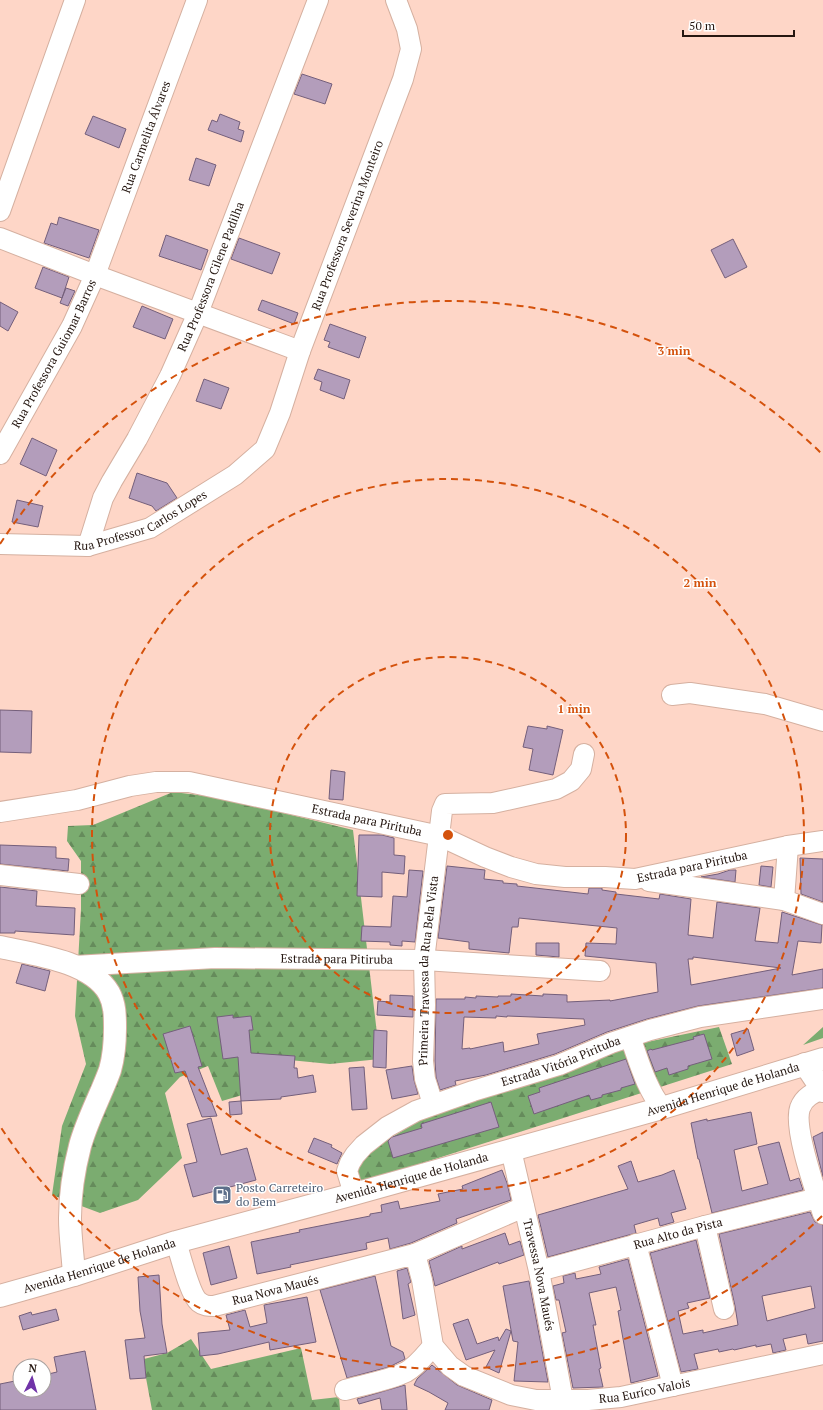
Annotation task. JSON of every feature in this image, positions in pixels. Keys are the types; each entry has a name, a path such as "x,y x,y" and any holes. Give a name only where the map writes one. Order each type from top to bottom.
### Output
{"main road":[{"path":"0,947 51,958 74,966 95,977 109,992 116,1011 115,1045 110,1068 83,1138 74,1174 70,1218 74,1275"},
{"path":"814,1062 823,1089"},
{"name":"Avenida Henrique de Holanda","path":"0,1296 74,1275 176,1242 662,1108 814,1062"}],"street":[{"path":"0,210 76,0"},
{"name":"Rua Carmelita Álvares","path":"95,275 197,0"},
{"name":"Rua Professora Cilene Padilha","path":"88,546 103,498 137,439 170,376 198,313 318,0"},
{"name":"Rua Professora Severina Monteiro","path":"265,449 280,414 300,352 403,79 411,49 407,29 396,0"},
{"path":"0,238 300,352"},
{"name":"Rua Professora Guiomar Barros","path":"0,454 72,326 95,275"},
{"name":"Rua Professor Carlos Lopes","path":"0,544 88,546 150,528 235,475 265,449"},
{"path":"672,695 690,693 765,704 823,721"},
{"name":"Primeira Travessa da Rua Bela Vista","path":"432,1104 425,1079 423,1061 425,1005 424,960 442,811 445,804 493,803 556,789 571,781 581,769 584,754"},
{"name":"Estrada para Pirituba","path":"0,812 76,800 130,786 156,782 189,782 440,836 511,867 536,874 565,877 635,879 788,846 823,841"},
{"path":"784,900 788,846"},
{"path":"0,875 79,884"},
{"path":"635,879 784,900 823,914"},
{"name":"Estrada para Pitiruba","path":"74,966 215,958 424,960 600,971"},
{"name":"Estrada Vitória Pirituba","path":"354,1194 347,1171 355,1155 364,1145 388,1127 416,1111 432,1104 473,1090 559,1065 611,1043 650,1030 700,1017 823,1000"},
{"path":"630,1037 650,1089 655,1100 662,1108"},
{"path":"820,1206 803,1147 798,1123 800,1109 806,1098 823,1089"},
{"name":"Travessa Nova Maués","path":"511,1150 539,1271 563,1400"},
{"name":"Rua Alto da Pista","path":"539,1271 705,1226 820,1206"},
{"name":"Rua Nova Maués","path":"176,1242 192,1292 198,1302 205,1306 214,1306 415,1254 524,1207"},
{"path":"705,1226 724,1309"},
{"path":"636,1244 672,1386"},
{"path":"345,1390 406,1372 416,1365 433,1346 422,1280 415,1254"},
{"name":"Rua Euríco Valois","path":"433,1346 450,1366 464,1376 536,1405 563,1400 588,1400 621,1397 823,1354"}],"green space":[{"path":"173,792 223,798 353,830 380,1059 330,1064 248,1056 249,1093 222,1101 208,1066 180,1077 165,1093 182,1158 138,1200 100,1213 52,1195 62,1126 86,1064 75,1016 81,909 81,861 67,841 68,826 93,825"},
{"path":"719,1027 732,1064 357,1184 350,1167 384,1142 423,1118 456,1108 618,1048"},
{"path":"823,1027 823,1038 803,1045"},
{"path":"191,1339 211,1369 301,1348 312,1400 339,1397 340,1410 152,1410 144,1359 167,1353"}],"building":[{"path":"302,74 332,84 325,104 294,94"},
{"path":"220,114 240,122 238,129 244,131 241,142 208,130 212,120 217,122"},
{"path":"93,116 126,129 119,148 85,134"},
{"path":"196,158 216,165 209,186 189,180"},
{"path":"59,217 99,230 89,258 44,243 51,223 57,225"},
{"path":"166,235 208,250 201,270 159,256"},
{"path":"239,238 280,253 272,274 231,259"},
{"path":"733,239 747,267 725,278 711,250"},
{"path":"43,267 69,277 62,298 35,288"},
{"path":"66,288 75,291 68,306 60,303"},
{"path":"262,300 298,313 294,324 258,310"},
{"path":"0,302 18,312 8,331 0,326"},
{"path":"142,306 173,319 165,339 133,327"},
{"path":"330,324 366,337 359,358 328,347 330,342 324,340"},
{"path":"318,369 350,380 344,399 320,390 322,382 314,379"},
{"path":"204,379 229,388 221,409 196,401"},
{"path":"32,438 57,450 46,476 20,464"},
{"path":"137,473 167,483 177,498 156,511 152,506 129,498"},
{"path":"17,500 43,506 38,527 12,522"},
{"path":"0,710 32,711 31,753 0,752"},
{"path":"528,726 547,729 547,726 563,730 553,775 529,770 533,749 523,747"},
{"path":"331,770 345,772 343,800 329,799"},
{"path":"359,835 382,835 394,838 394,855 405,856 404,874 382,872 382,897 357,896"},
{"path":"0,845 56,847 56,858 69,859 68,871 0,864"},
{"path":"800,858 823,859 823,902 801,894"},
{"path":"447,866 485,870 484,879 503,881 503,883 517,884 517,886 588,894 589,888 602,888 602,890 616,892 616,894 659,899 660,894 691,899 688,935 713,938 717,902 760,908 755,941 778,943 782,912 822,925 821,943 798,941 792,975 823,969 823,988 698,1006 647,1019 607,1032 555,1054 486,1075 455,1081 456,1085 440,1090 436,1077 435,1061 436,999 465,999 465,997 476,998 476,996 498,997 511,996 511,994 543,996 543,994 567,995 567,1002 610,1001 658,992 656,963 585,956 586,943 616,944 617,928 519,918 518,927 512,927 509,953 469,949 469,942 438,938","holes":["693,957 781,968 691,985 688,959 693,959","496,1016 584,1019 585,1025 537,1034 539,1044 504,1052 503,1042 470,1049 462,1049 464,1017 496,1018"]},
{"path":"761,866 773,867 771,887 759,885"},
{"path":"409,870 423,871 415,942 402,941 402,946 390,945 390,942 361,941 362,926 391,927 393,896 407,897"},
{"path":"730,870 736,870 735,882 701,877 718,874"},
{"path":"0,887 37,891 36,906 75,908 74,935 15,931 15,933 0,933"},
{"path":"536,943 559,943 559,957 536,955"},
{"path":"22,964 50,971 45,991 16,983"},
{"path":"390,995 413,996 413,1017 377,1015 378,1001 390,1002"},
{"path":"233,1015 233,1018 251,1016 253,1030 249,1030 251,1053 295,1056 294,1068 297,1068 298,1078 313,1075 316,1092 281,1097 281,1099 241,1101 238,1057 223,1059 217,1017"},
{"path":"190,1026 202,1066 198,1067 217,1116 202,1117 185,1071 175,1073 163,1034"},
{"path":"748,1029 754,1050 737,1056 731,1034"},
{"path":"374,1030 387,1031 386,1068 373,1067"},
{"path":"704,1034 712,1059 688,1066 688,1069 669,1075 667,1068 655,1072 647,1051 694,1039 693,1037"},
{"path":"626,1059 635,1084 621,1088 621,1090 602,1095 602,1097 591,1100 589,1095 534,1114 528,1096 540,1092 539,1088"},
{"path":"412,1066 418,1094 392,1099 386,1070"},
{"path":"364,1067 367,1109 352,1110 349,1068"},
{"path":"241,1101 242,1114 230,1115 229,1102"},
{"path":"491,1102 499,1127 393,1158 388,1141 392,1137 422,1128 421,1124"},
{"path":"751,1112 757,1144 734,1150 742,1191 768,1184 758,1147 779,1142 790,1181 799,1178 803,1190 712,1213 698,1159 691,1123"},
{"path":"211,1118 221,1155 247,1148 256,1180 193,1197 184,1165 197,1162 187,1124"},
{"path":"823,1132 823,1177 813,1137"},
{"path":"314,1138 332,1145 331,1147 342,1153 337,1164 308,1152"},
{"path":"631,1161 638,1182 674,1170 686,1209 671,1213 674,1222 660,1226 658,1218 634,1225 636,1233 548,1257 538,1215 628,1189 618,1166"},
{"path":"502,1170 511,1200 456,1219 457,1223 411,1243 390,1249 388,1238 366,1243 367,1249 290,1265 291,1267 257,1274 251,1242 300,1232 299,1230 370,1216 370,1214 382,1212 381,1205 398,1201 400,1209 440,1201 438,1194 463,1189 462,1186"},
{"path":"810,1212 815,1222 823,1225 823,1341 808,1344 806,1334 783,1339 786,1350 773,1353 771,1344 756,1347 756,1345 719,1352 718,1349 694,1354 698,1369 681,1372 650,1253 696,1240 710,1298 687,1303 689,1308 678,1311 683,1334 703,1330 703,1333 738,1325 719,1234","holes":["811,1286 815,1308 767,1321 762,1296"]},
{"path":"505,1233 509,1245 520,1241 524,1255 499,1264 498,1262 435,1286 429,1261 462,1246 462,1249"},
{"path":"229,1246 237,1278 211,1285 203,1253"},
{"path":"628,1259 658,1376 631,1383 618,1311 621,1310 616,1287 589,1293 596,1325 593,1325 603,1387 573,1388 562,1333 566,1332 559,1300 556,1300 553,1286 564,1283 563,1276 575,1273 576,1279 601,1274 599,1267"},
{"path":"407,1268 411,1282 408,1284 415,1315 403,1319 397,1271"},
{"path":"159,1275 162,1324 167,1353 144,1356 146,1378 130,1379 125,1340 145,1338 140,1311 138,1277"},
{"path":"375,1276 391,1346 403,1352 405,1359 389,1367 347,1378 320,1290"},
{"path":"529,1281 548,1382 514,1381 518,1342 513,1341 503,1286"},
{"path":"307,1297 316,1342 270,1350 269,1342 218,1354 200,1356 198,1333 230,1330 226,1315 245,1310 250,1327 267,1323 264,1305"},
{"path":"56,1309 59,1320 23,1330 19,1316 31,1312 32,1315"},
{"path":"468,1319 477,1344 498,1337 499,1341 506,1329 511,1331 499,1373 486,1367 495,1350 466,1360 453,1324"},
{"path":"85,1351 96,1410 0,1410 0,1384 12,1382 12,1398 52,1398 52,1373 57,1372 54,1357"},
{"path":"432,1365 457,1385 492,1400 489,1410 445,1410 448,1403 414,1385 417,1379"},
{"path":"405,1385 407,1410 382,1410 380,1398 359,1404 357,1399"}],"place":[{"name":"Posto Carreteiro do Bem","path":"222,1195"}]}
